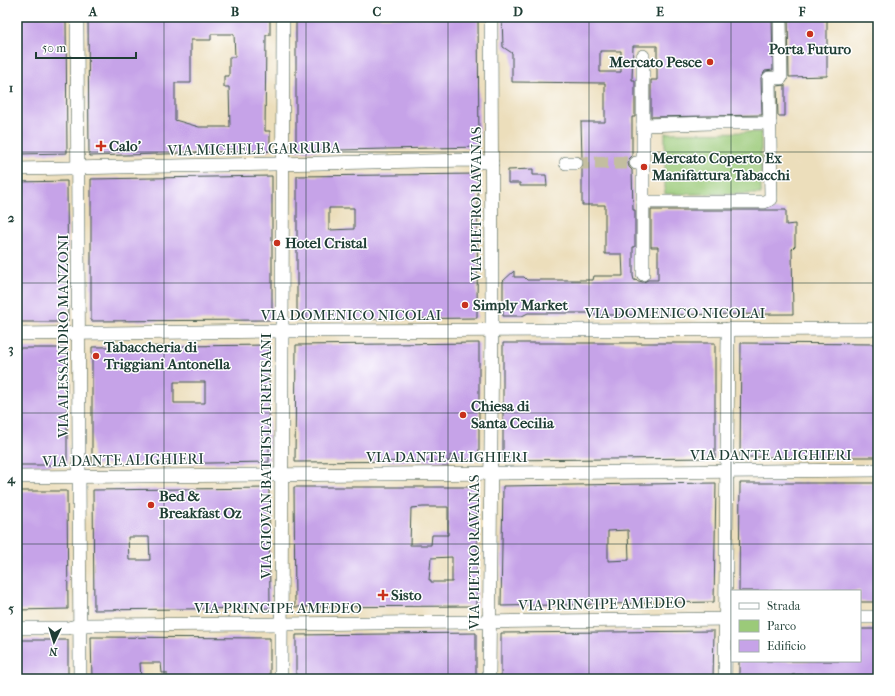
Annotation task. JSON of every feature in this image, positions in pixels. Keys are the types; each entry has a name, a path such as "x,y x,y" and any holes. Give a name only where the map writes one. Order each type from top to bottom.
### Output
{"street":[{"name":"VIA ALESSANDRO MANZONI","path":"77,17 80,679"},
{"name":"VIA GIOVAN BATTISTA TREVISANI","path":"281,679 284,164 283,17"},
{"name":"VIA PIETRO RAVANAS","path":"489,679 492,330 491,17"},
{"path":"643,202 764,202 770,199 769,78 781,78 780,17"},
{"path":"643,56 643,124 639,163 643,202 643,274"},
{"path":"643,124 770,123"},
{"name":"VIA MICHELE GARRUBA","path":"17,169 470,160 492,163"},
{"path":"725,679 729,619 727,471 728,329"},
{"name":"VIA DOMENICO NICOLAI","path":"17,334 282,331 878,329"},
{"name":"VIA DANTE ALIGHIERI","path":"17,477 878,470"},
{"path":"861,618 878,617"},
{"name":"VIA PRINCIPE AMEDEO","path":"17,628 68,628 80,625 729,619"}],"green space":[{"path":"761,132 761,194 665,194 665,133"}],"building":[{"path":"17,17 66,17 67,153 17,154"},
{"path":"88,17 270,17 270,35 266,35 265,131 270,131 270,151 89,156","holes":["211,34 234,34 235,57 229,57 229,76 224,76 224,87 229,87 230,127 199,127 175,120 175,83 191,83 191,40 211,40"]},
{"path":"296,17 478,17 479,147 296,151"},
{"path":"502,17 772,17 773,70 765,71 761,78 762,115 651,117 651,80 657,80 657,46 633,46 632,80 635,80 635,117 632,117 632,156 628,163 632,170 633,210 635,210 633,276 634,280 643,282 648,280 658,280 658,247 651,247 651,210 786,210 786,225 795,224 795,246 792,249 793,314 594,315 594,313 528,313 522,316 503,316 503,281 514,271 514,277 524,277 527,280 593,280 594,276 623,276 622,254 605,254 605,205 582,205 582,168 584,163 582,158 581,122 605,122 605,83 512,82 512,53 503,47","holes":["600,51 621,51 621,72 600,72"]},
{"path":"788,17 827,17 827,76 789,77"},
{"path":"785,85 785,116 778,116 777,86"},
{"path":"533,169 533,175 546,175 547,186 520,186 520,183 508,183 508,170"},
{"path":"478,174 477,318 297,320 297,176","holes":["329,208 354,208 354,229 329,230"]},
{"path":"272,176 272,320 91,321 91,179"},
{"path":"67,181 68,322 17,322 17,182"},
{"path":"479,343 479,459 463,460 450,455 450,461 295,462 296,345"},
{"path":"503,343 715,343 715,458 503,460"},
{"path":"741,343 878,344 878,457 740,457"},
{"path":"269,345 269,462 92,465 92,347","holes":["174,382 205,382 205,403 174,403"]},
{"path":"17,348 67,348 67,465 17,465 17,402 20,402 20,378 17,378"},
{"path":"716,483 714,602 501,606 503,486","holes":["628,530 629,560 608,561 608,531"]},
{"path":"740,483 878,483 878,602 861,602 861,590 739,590"},
{"path":"294,487 477,487 477,606 295,607","holes":["448,507 448,535 432,535 431,545 410,545 411,508","452,557 452,582 431,582 431,580 429,580 431,558"]},
{"path":"269,488 270,608 94,610 93,490","holes":["128,537 149,537 150,560 129,560"]},
{"path":"17,491 67,491 68,609 17,610"},
{"path":"861,629 878,629 878,679 813,679 813,674 792,675 792,679 739,679 739,662 861,662"},
{"path":"714,631 713,679 501,679 501,633"},
{"path":"476,633 476,679 412,677 412,679 296,679 296,635"},
{"path":"91,637 270,638 270,679 167,679 167,673 162,673 161,663 140,663 141,679 92,679"},
{"path":"17,640 68,640 68,679 17,679"}],"tunnel":[{"path":"576,163 636,163"}],"place":[{"name":"Porta Futuro","path":"810,34"},
{"name":"Mercato Pesce","path":"710,62"},
{"name":"Calo'","path":"101,146"},
{"name":"Mercato Coperto Ex Manifattura Tabacchi","path":"644,167"},
{"name":"Hotel Cristal","path":"277,243"},
{"name":"Simply Market","path":"465,305"},
{"name":"Tabaccheria di Triggiani Antonella","path":"96,356"},
{"name":"Chiesa di Santa Cecilia","path":"463,415"},
{"name":"Bed & Breakfast Oz","path":"151,505"},
{"name":"Sisto","path":"383,595"}]}
